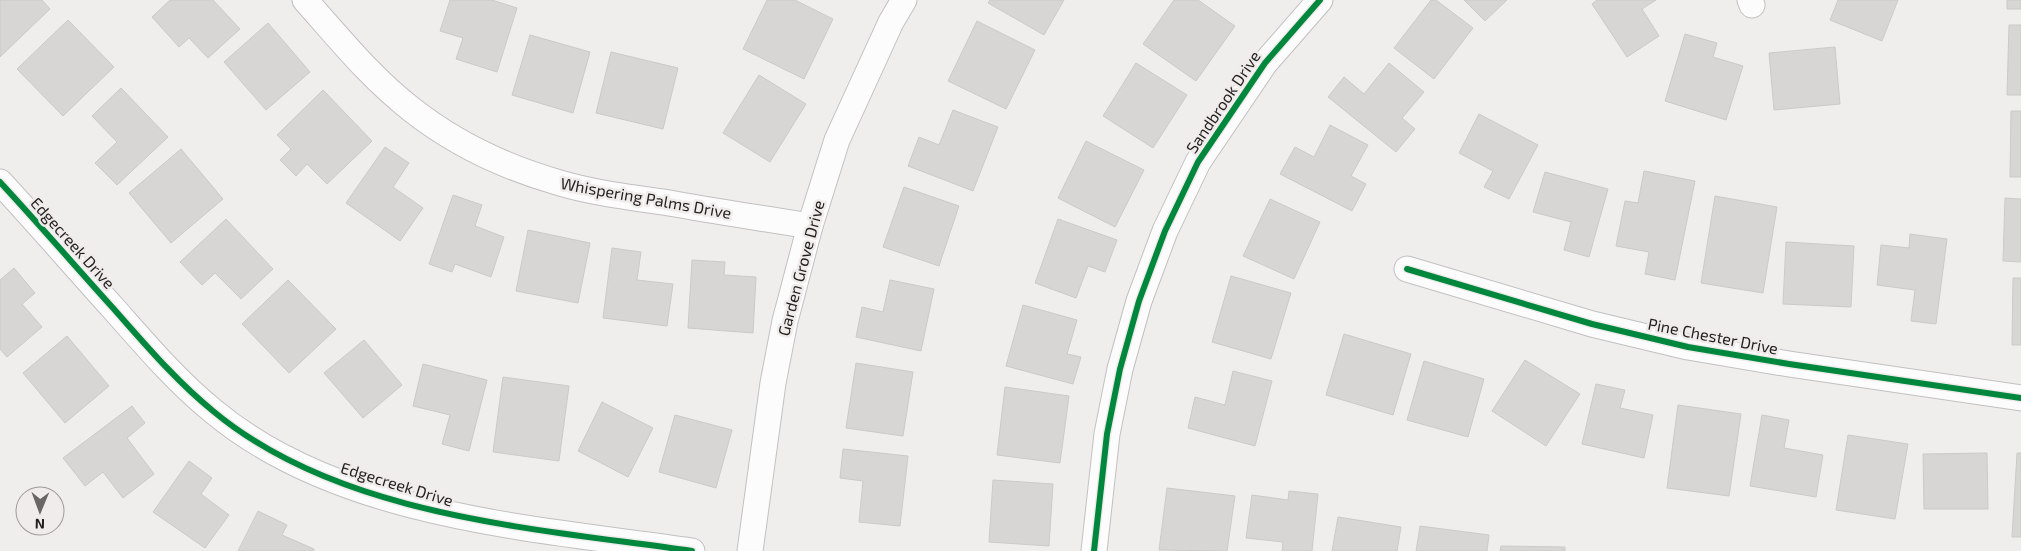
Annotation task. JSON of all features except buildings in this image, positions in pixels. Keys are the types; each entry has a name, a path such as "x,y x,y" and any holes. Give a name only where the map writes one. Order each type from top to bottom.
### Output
{"street":[{"name":"Whispering Palms Drive","path":"305,0 378,81 411,109 446,133 483,154 559,183 598,192 810,226"},
{"name":"Garden Grove Drive","path":"750,551 773,383 785,321 810,226 837,140 891,22 904,0"},
{"name":"Sandbrook Drive","path":"1094,551 1107,434 1120,369 1139,301 1165,231 1198,162 1265,63 1320,0"},
{"name":"Edgecreek Drive","path":"0,182 152,353 212,411 245,435 279,455 348,487 453,516 692,551"},
{"name":"Pine Chester Drive","path":"1408,269 1592,324 1688,346 1789,364 2021,398"}],"cycle path":[{"path":"1094,551 1107,434 1120,369 1139,301 1165,231 1198,162 1265,63 1320,0"},
{"path":"0,182 173,374 213,411 264,447 319,474 379,496 441,512 504,525 692,551"},
{"path":"1407,269 1592,324 1688,347 1789,364 2021,398"}]}
